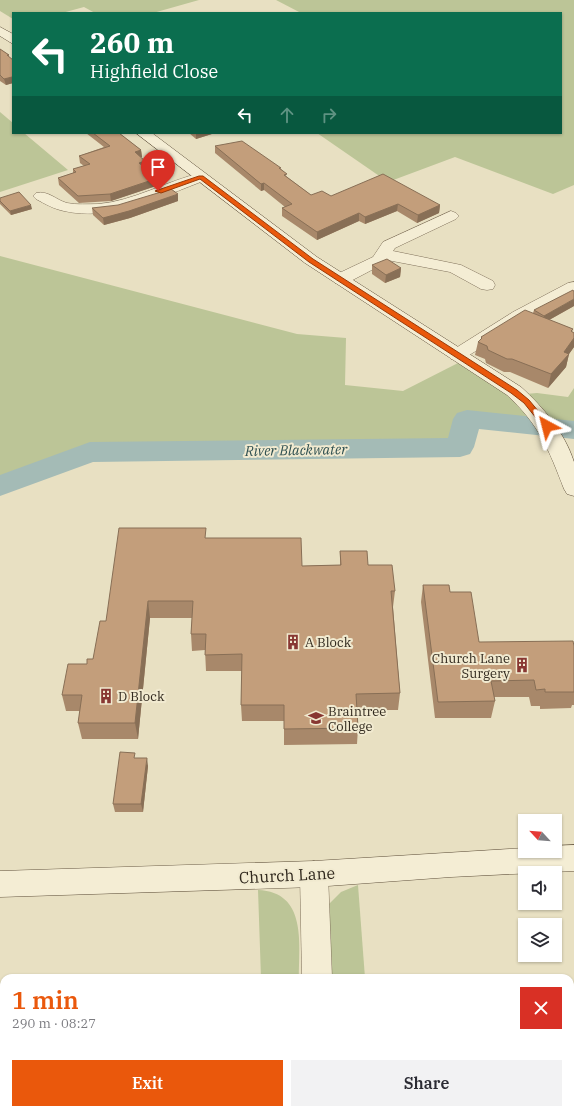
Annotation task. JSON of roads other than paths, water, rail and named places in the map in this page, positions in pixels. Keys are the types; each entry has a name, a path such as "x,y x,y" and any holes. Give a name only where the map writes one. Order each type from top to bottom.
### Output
{"main road":[{"path":"0,31 12,39"},
{"path":"144,134 311,260 514,391 542,419 557,446 574,489"},
{"path":"40,196 65,207 90,209 130,201 201,177"},
{"path":"342,279 379,260 389,245 451,216"},
{"path":"384,254 455,268 486,285"},
{"path":"448,283 465,273"},
{"path":"457,355 519,316 574,287"},
{"name":"Church Lane","path":"0,884 314,874 451,864 574,858"},
{"path":"314,874 316,974"}],"waterway":[{"name":"River Blackwater","path":"0,486 90,452 460,447 467,419 574,430"}],"place":[{"name":"A Block","path":"293,642"},
{"name":"Church Lane Surgery","path":"522,665"},
{"name":"D Block","path":"106,696"},
{"name":"Braintree College","path":"316,718"}]}
